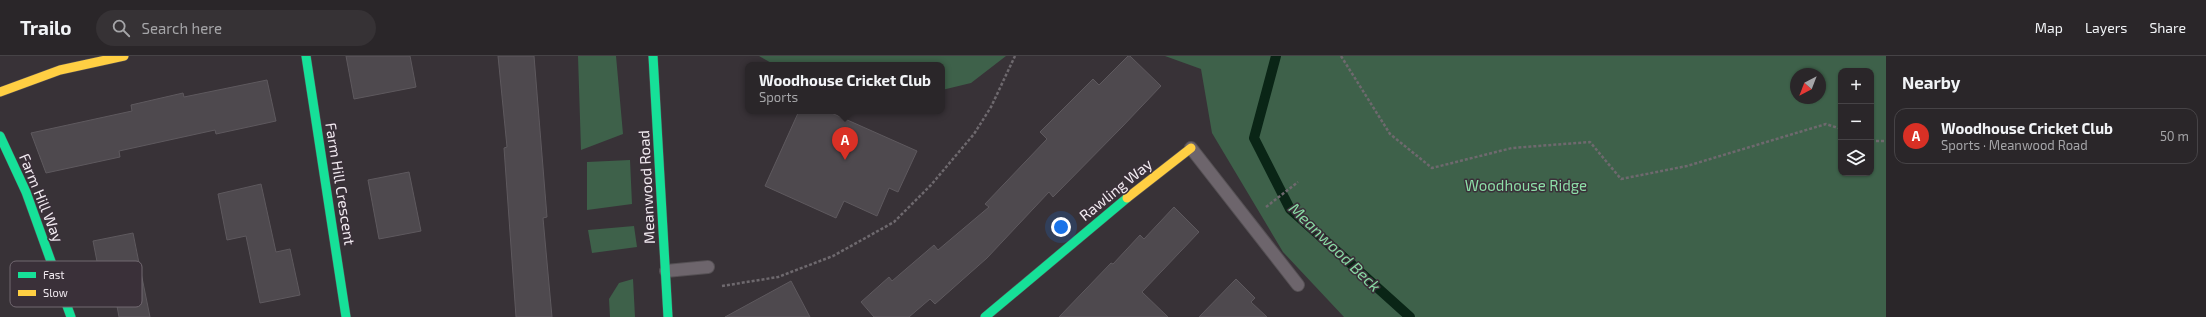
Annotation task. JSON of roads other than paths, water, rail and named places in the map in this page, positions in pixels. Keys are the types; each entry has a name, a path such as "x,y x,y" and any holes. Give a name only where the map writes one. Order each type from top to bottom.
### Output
{"street":[{"path":"0,92 60,70 124,56"},
{"name":"Farm Hill Crescent","path":"306,56 346,317"},
{"name":"Meanwood Road","path":"653,56 668,317"},
{"name":"Farm Hill Way","path":"0,136 26,192 51,261"},
{"name":"Rawling Way","path":"985,317 1104,215 1191,148"},
{"name":"Farm Hill Way","path":"67,307 71,317"}],"lane":[{"path":"1191,148 1298,285"},
{"path":"666,271 708,267"}],"waterway":[{"name":"Meanwood Beck","path":"1276,56 1254,138 1290,209 1410,317"}],"place":[{"name":"Woodhouse Cricket Club","path":"845,160"}],"park label":[{"name":"Woodhouse Ridge","path":"1526,186"}]}
